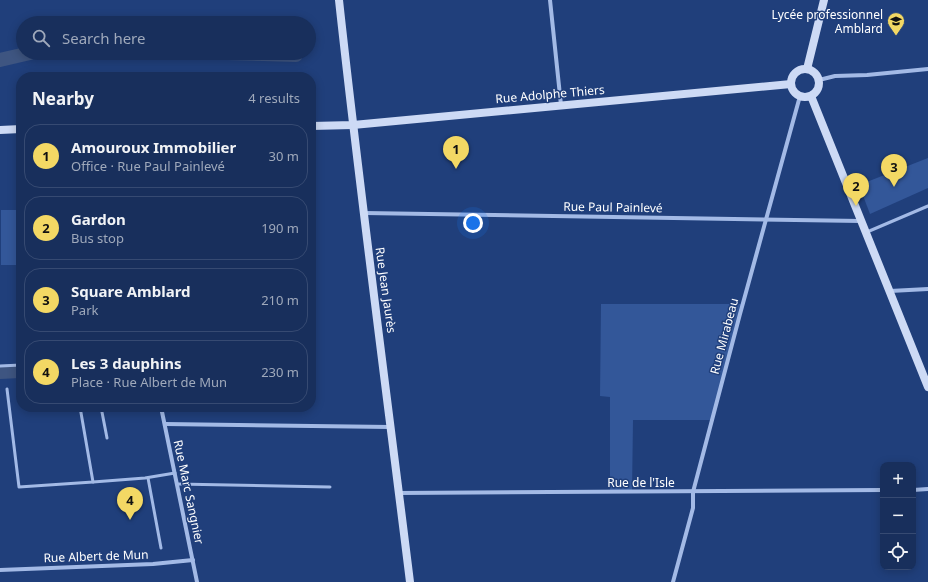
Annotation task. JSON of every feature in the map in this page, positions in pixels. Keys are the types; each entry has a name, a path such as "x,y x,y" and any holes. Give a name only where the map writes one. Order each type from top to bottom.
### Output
{"street":[{"name":"Rue Jean Jaurès","path":"339,0 363,213 410,582"},
{"path":"550,0 561,105"},
{"path":"807,69 824,0"},
{"path":"807,69 815,72 820,80 818,90 811,96 800,96 792,90 791,79 797,71 807,69"},
{"path":"820,80 835,76 867,75 928,69"},
{"name":"Rue Adolphe Thiers","path":"316,126 353,125 791,84"},
{"name":"Rue Mirabeau","path":"673,582 693,508 694,492 800,96"},
{"path":"811,96 928,387"},
{"path":"0,130 16,129"},
{"name":"Rue Paul Painlevé","path":"363,213 862,221"},
{"path":"890,291 928,290"},
{"name":"Rue Marc Sangnier","path":"162,412 193,560 196,582"},
{"path":"165,424 391,427"},
{"path":"916,490 928,489"},
{"name":"Rue de l'Isle","path":"399,493 880,490"},
{"name":"Rue Albert de Mun","path":"0,570 153,564 193,560"}],"lane":[{"path":"866,233 928,206"},
{"path":"0,366 16,364"},
{"path":"7,389 19,487 148,478 175,473"},
{"path":"81,412 93,482"},
{"path":"102,412 107,438"},
{"path":"148,478 161,548"},
{"path":"177,484 330,487"}],"shaded area":[{"path":"928,158 928,188 870,214 859,185"},
{"path":"1,210 16,210 16,265 1,265"},
{"path":"601,304 743,304 712,420 633,420 632,492 610,492 610,397 600,396"}],"waterway":[{"path":"0,60 16,56"},
{"path":"0,372 16,371"}],"place":[{"name":"Lycée professionnel Amblard","path":"896,36"},
{"name":"Amouroux Immobilier","path":"456,169"},
{"name":"Square Amblard","path":"894,187"},
{"name":"Gardon","path":"856,206"},
{"name":"Les 3 dauphins","path":"130,520"}]}
